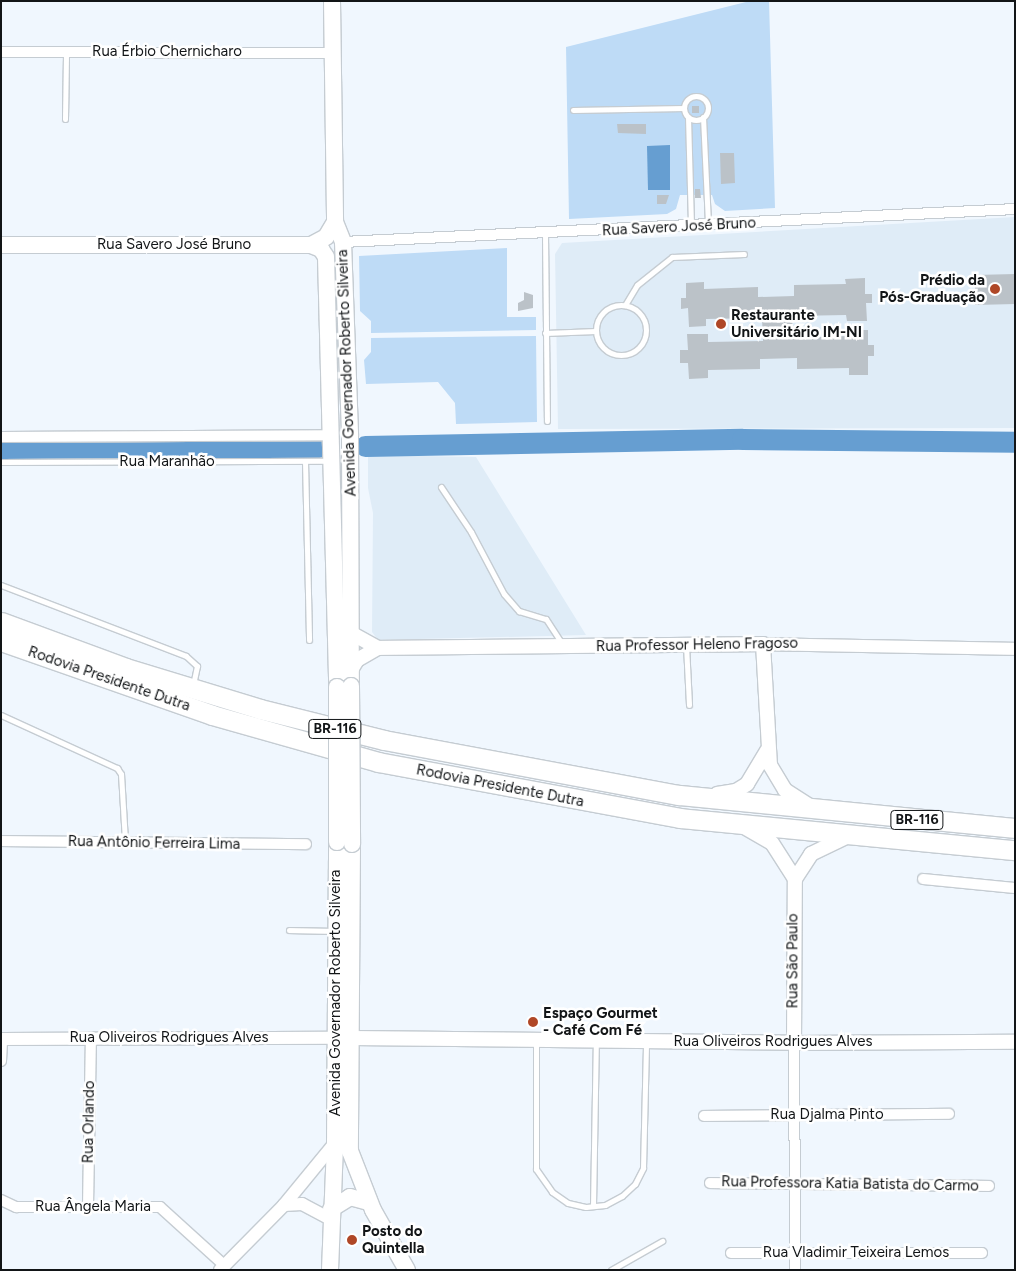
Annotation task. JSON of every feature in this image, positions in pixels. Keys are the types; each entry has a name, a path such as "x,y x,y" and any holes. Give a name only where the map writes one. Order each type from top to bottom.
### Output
{"highway":[{"name":"Rodovia Presidente Dutra","path":"1,622 126,668 303,721 384,740 679,795 830,812 1015,828"},
{"name":"Rodovia Presidente Dutra","path":"1,642 212,715 344,753 627,811 744,827 1015,850"}],"main road":[{"name":"Avenida Governador Roberto Silveira","path":"332,1 335,222 343,242 350,436 351,633 346,681"},
{"path":"311,245 326,237 335,222"},
{"name":"Rua Savero José Bruno","path":"1,245 311,245"},
{"name":"Avenida Governador Roberto Silveira","path":"311,245 321,249 326,257 332,461 346,681"},
{"name":"Rua Professor Heleno Fragoso","path":"351,633 378,648 564,648 763,644"},
{"path":"763,644 767,751 773,771 785,790 803,803 830,812"},
{"path":"345,843 346,681 357,660 378,648"},
{"path":"679,795 725,794 742,788 756,774 767,751"},
{"path":"744,827 772,843 795,879 811,854 848,836"},
{"name":"Avenida Governador Roberto Silveira","path":"344,1038 337,931 345,843"},
{"name":"Avenida Governador Roberto Silveira","path":"342,1143 345,843"},
{"name":"Rua São Paulo","path":"794,1043 795,879"},
{"name":"Rua Oliveiros Rodrigues Alves","path":"344,1038 794,1043 1015,1042"},
{"path":"330,1270 331,1214 341,1167 342,1143"},
{"path":"342,1143 341,1167 370,1202 407,1270"},
{"path":"331,1214 350,1197 370,1202"}],"street":[{"name":"Rua Érbio Chernicharo","path":"1,52 332,53"},
{"name":"Rua Savero José Bruno","path":"343,242 691,227 1015,209"},
{"name":"Rua Maranhão","path":"1,437 331,435"},
{"name":"Rua Professor Heleno Fragoso","path":"763,644 1015,649"},
{"name":"Rua Antônio Ferreira Lima","path":"1,841 306,844"},
{"path":"923,879 1015,888"},
{"name":"Rua Orlando","path":"88,1206 91,1038"},
{"name":"Rua Oliveiros Rodrigues Alves","path":"2,1039 344,1038"},
{"path":"1,1061 2,1039"},
{"path":"794,1043 795,1270"},
{"name":"Rua Djalma Pinto","path":"704,1116 949,1114"},
{"path":"222,1267 284,1205 341,1167"},
{"name":"Rua Professora Katia Batista do Carmo","path":"710,1183 989,1186"},
{"name":"Rua Ângela Maria","path":"1,1200 16,1207 160,1207 222,1267"},
{"path":"284,1205 302,1204 331,1214"},
{"name":"Rua Vladimir Teixeira Lemos","path":"731,1254 982,1252"}],"lane":[{"path":"65,119 66,52"},
{"path":"684,108 690,98 701,98 707,108 703,117 708,226"},
{"path":"573,110 684,108"},
{"path":"684,108 688,117 691,227"},
{"path":"688,117 694,120 703,117"},
{"path":"545,234 547,421"},
{"path":"625,305 637,286 672,257 744,254"},
{"path":"616,305 625,305 633,307 644,319 646,336 637,350 621,355 613,354 600,343 596,331 602,312 616,305"},
{"path":"545,333 596,331"},
{"path":"306,461 309,640"},
{"name":"Rua Maranhão","path":"1,462 332,461"},
{"path":"441,487 472,532 504,594 519,611 546,619 564,648"},
{"path":"1,585 186,656 197,666 192,688"},
{"path":"686,645 689,705"},
{"path":"1,715 117,768 121,774 125,842"},
{"path":"289,930 337,931"},
{"path":"536,1039 536,1169 545,1185 560,1198 576,1205 593,1206 622,1196 635,1184 642,1168 646,1041"},
{"path":"593,1206 596,1040"},
{"path":"611,1270 662,1241"}],"shaded area":[{"path":"750,1 769,1 775,208 725,211 715,204 712,195 680,195 676,209 667,214 569,219 566,47"},
{"path":"1015,217 1015,428 558,429 555,254 562,243"},
{"path":"507,248 507,317 536,317 536,330 371,333 371,321 360,311 359,256"},
{"path":"536,336 537,422 456,424 455,403 438,382 366,384 364,360 371,352 371,338"},
{"path":"368,455 476,457 586,635 378,640 372,632 373,513 368,488"}],"water":[{"path":"670,145 670,190 648,190 647,146"}],"building":[{"path":"692,106 699,106 699,113 692,113"},
{"path":"617,124 646,124 646,134 618,133"},
{"path":"720,153 734,153 735,183 721,184"},
{"path":"695,189 700,189 701,198 695,198"},
{"path":"657,195 669,195 666,204 657,204"},
{"name":"Prédio da Pós-Graduação","path":"1015,274 1015,304 975,305 975,275"},
{"path":"865,278 865,294 872,294 872,303 866,303 867,321 847,321 846,315 792,316 793,338 849,336 849,330 868,330 868,345 874,345 874,356 868,356 868,375 849,375 849,368 797,369 797,358 760,359 760,369 708,370 708,378 689,379 688,363 680,363 680,350 688,350 687,334 708,334 708,342 763,341 762,318 706,319 706,326 689,327 688,308 681,309 681,298 686,298 686,283 704,282 704,289 758,287 758,297 794,296 794,285 846,284 845,279"},
{"path":"524,292 533,295 533,308 518,311 518,303 524,300"},
{"name":"Espaço Gourmet - Café Com Fé","path":"528,1018 537,1018 538,1025 527,1025"}],"waterway":[{"path":"365,446 742,439 1015,442"},
{"path":"1,448 319,447"}],"place":[{"name":"Prédio da Pós-Graduação","path":"995,289"},
{"name":"Restaurante Universitário IM-NI","path":"721,324"},
{"name":"Espaço Gourmet - Café Com Fé","path":"533,1022"},
{"name":"Posto do Quintella","path":"352,1240"}]}
